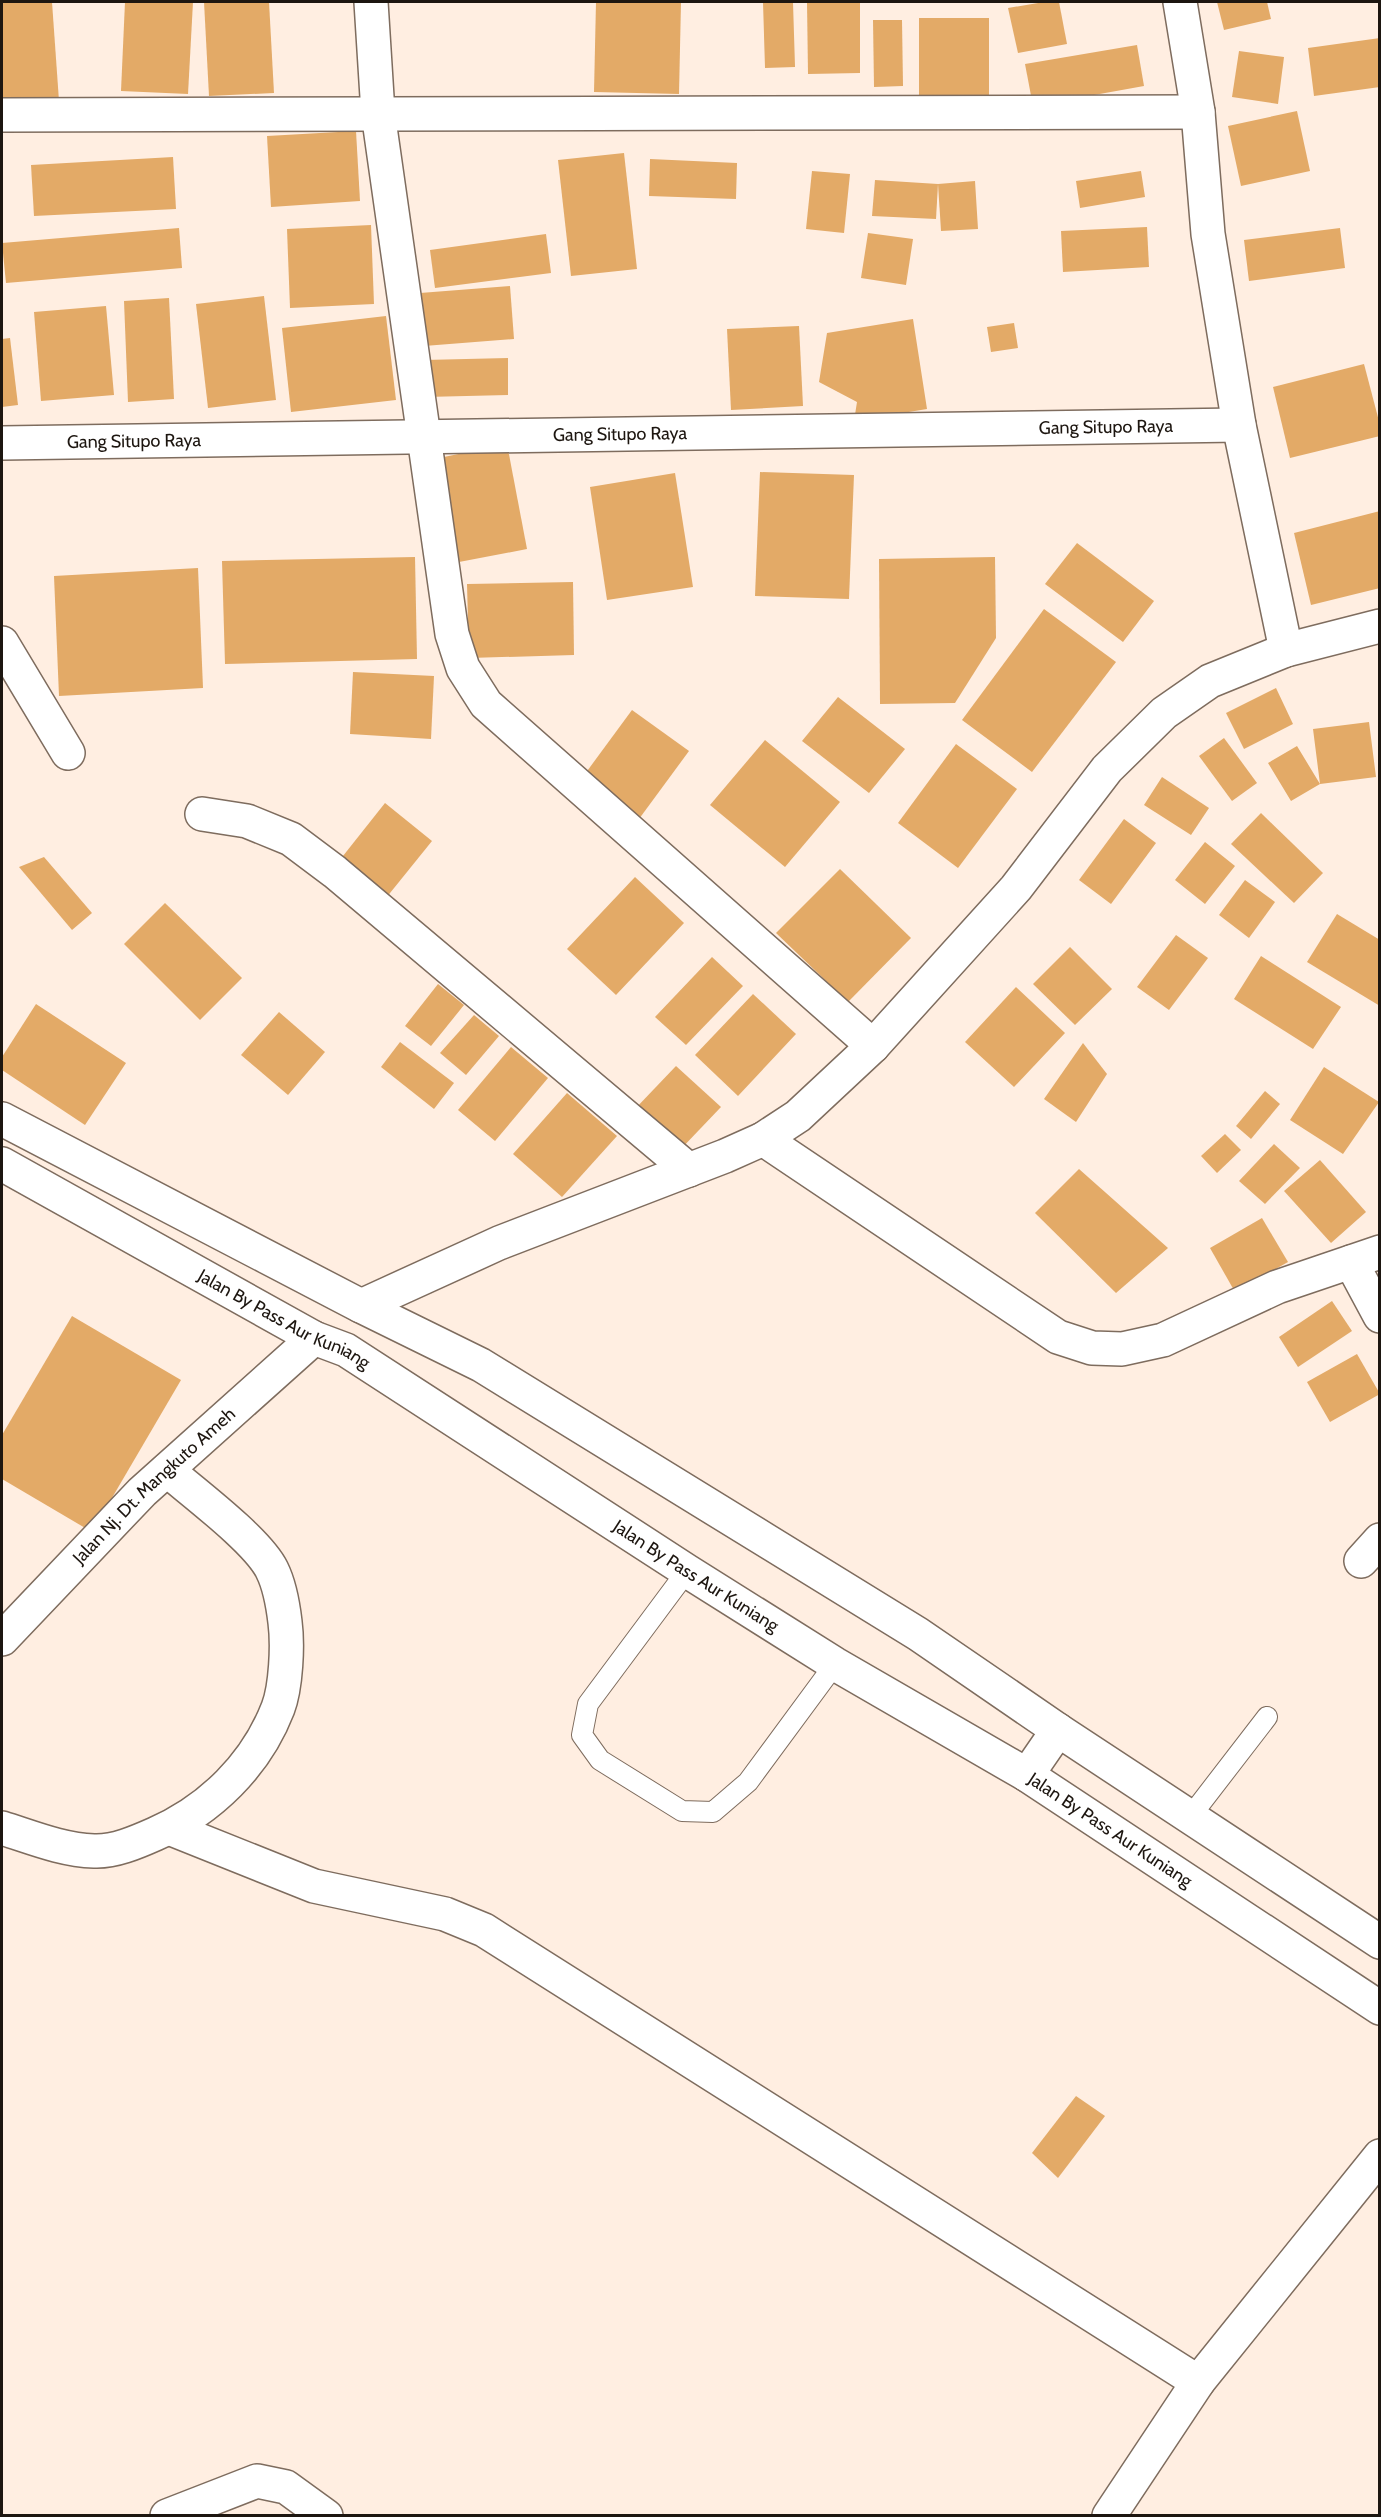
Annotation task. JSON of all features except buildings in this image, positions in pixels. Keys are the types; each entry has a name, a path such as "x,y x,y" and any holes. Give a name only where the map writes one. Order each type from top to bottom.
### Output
{"main road":[{"path":"371,2 378,113 452,634 463,668 486,704 873,1046"},
{"path":"1180,2 1198,112 1208,234 1239,425 1286,650"},
{"path":"2,115 1198,112"},
{"name":"Gang Situpo Raya","path":"2,443 1239,425"},
{"path":"361,1306 499,1243 763,1139 798,1116 873,1046 1016,888 1107,769 1164,712 1210,681 1286,650 1380,626"},
{"path":"2,643 68,753"},
{"path":"202,814 247,821 291,839 335,872 689,1170"},
{"path":"2,1119 361,1306 481,1365 918,1634 1058,1730 1380,1942"},
{"path":"763,1139 1058,1337 1092,1348 1122,1349 1163,1340 1277,1287 1365,1257 1380,1316"},
{"name":"Jalan By Pass Aur Kuniang","path":"2,1164 314,1338 346,1350 835,1664 1027,1775 1380,2008"},
{"name":"Jalan Nj. Dt. Mangkuto Ameh","path":"2,1639 142,1492 314,1338"},
{"path":"2,1828 58,1846 95,1852 135,1843 169,1828 215,1799 256,1752 279,1706 288,1645 282,1599 272,1568 252,1544 167,1470"},
{"path":"1027,1775 1058,1730"},
{"path":"169,1828 314,1886 445,1914 484,1930 1198,2382"},
{"path":"1108,2516 1198,2382 1380,2156"},
{"path":"167,2516 257,2481 286,2487 326,2516"}],"lane":[{"path":"687,1571 588,1704 582,1735 600,1760 682,1811 713,1812 748,1782 835,1664"},
{"path":"1190,1817 1267,1717"}]}
